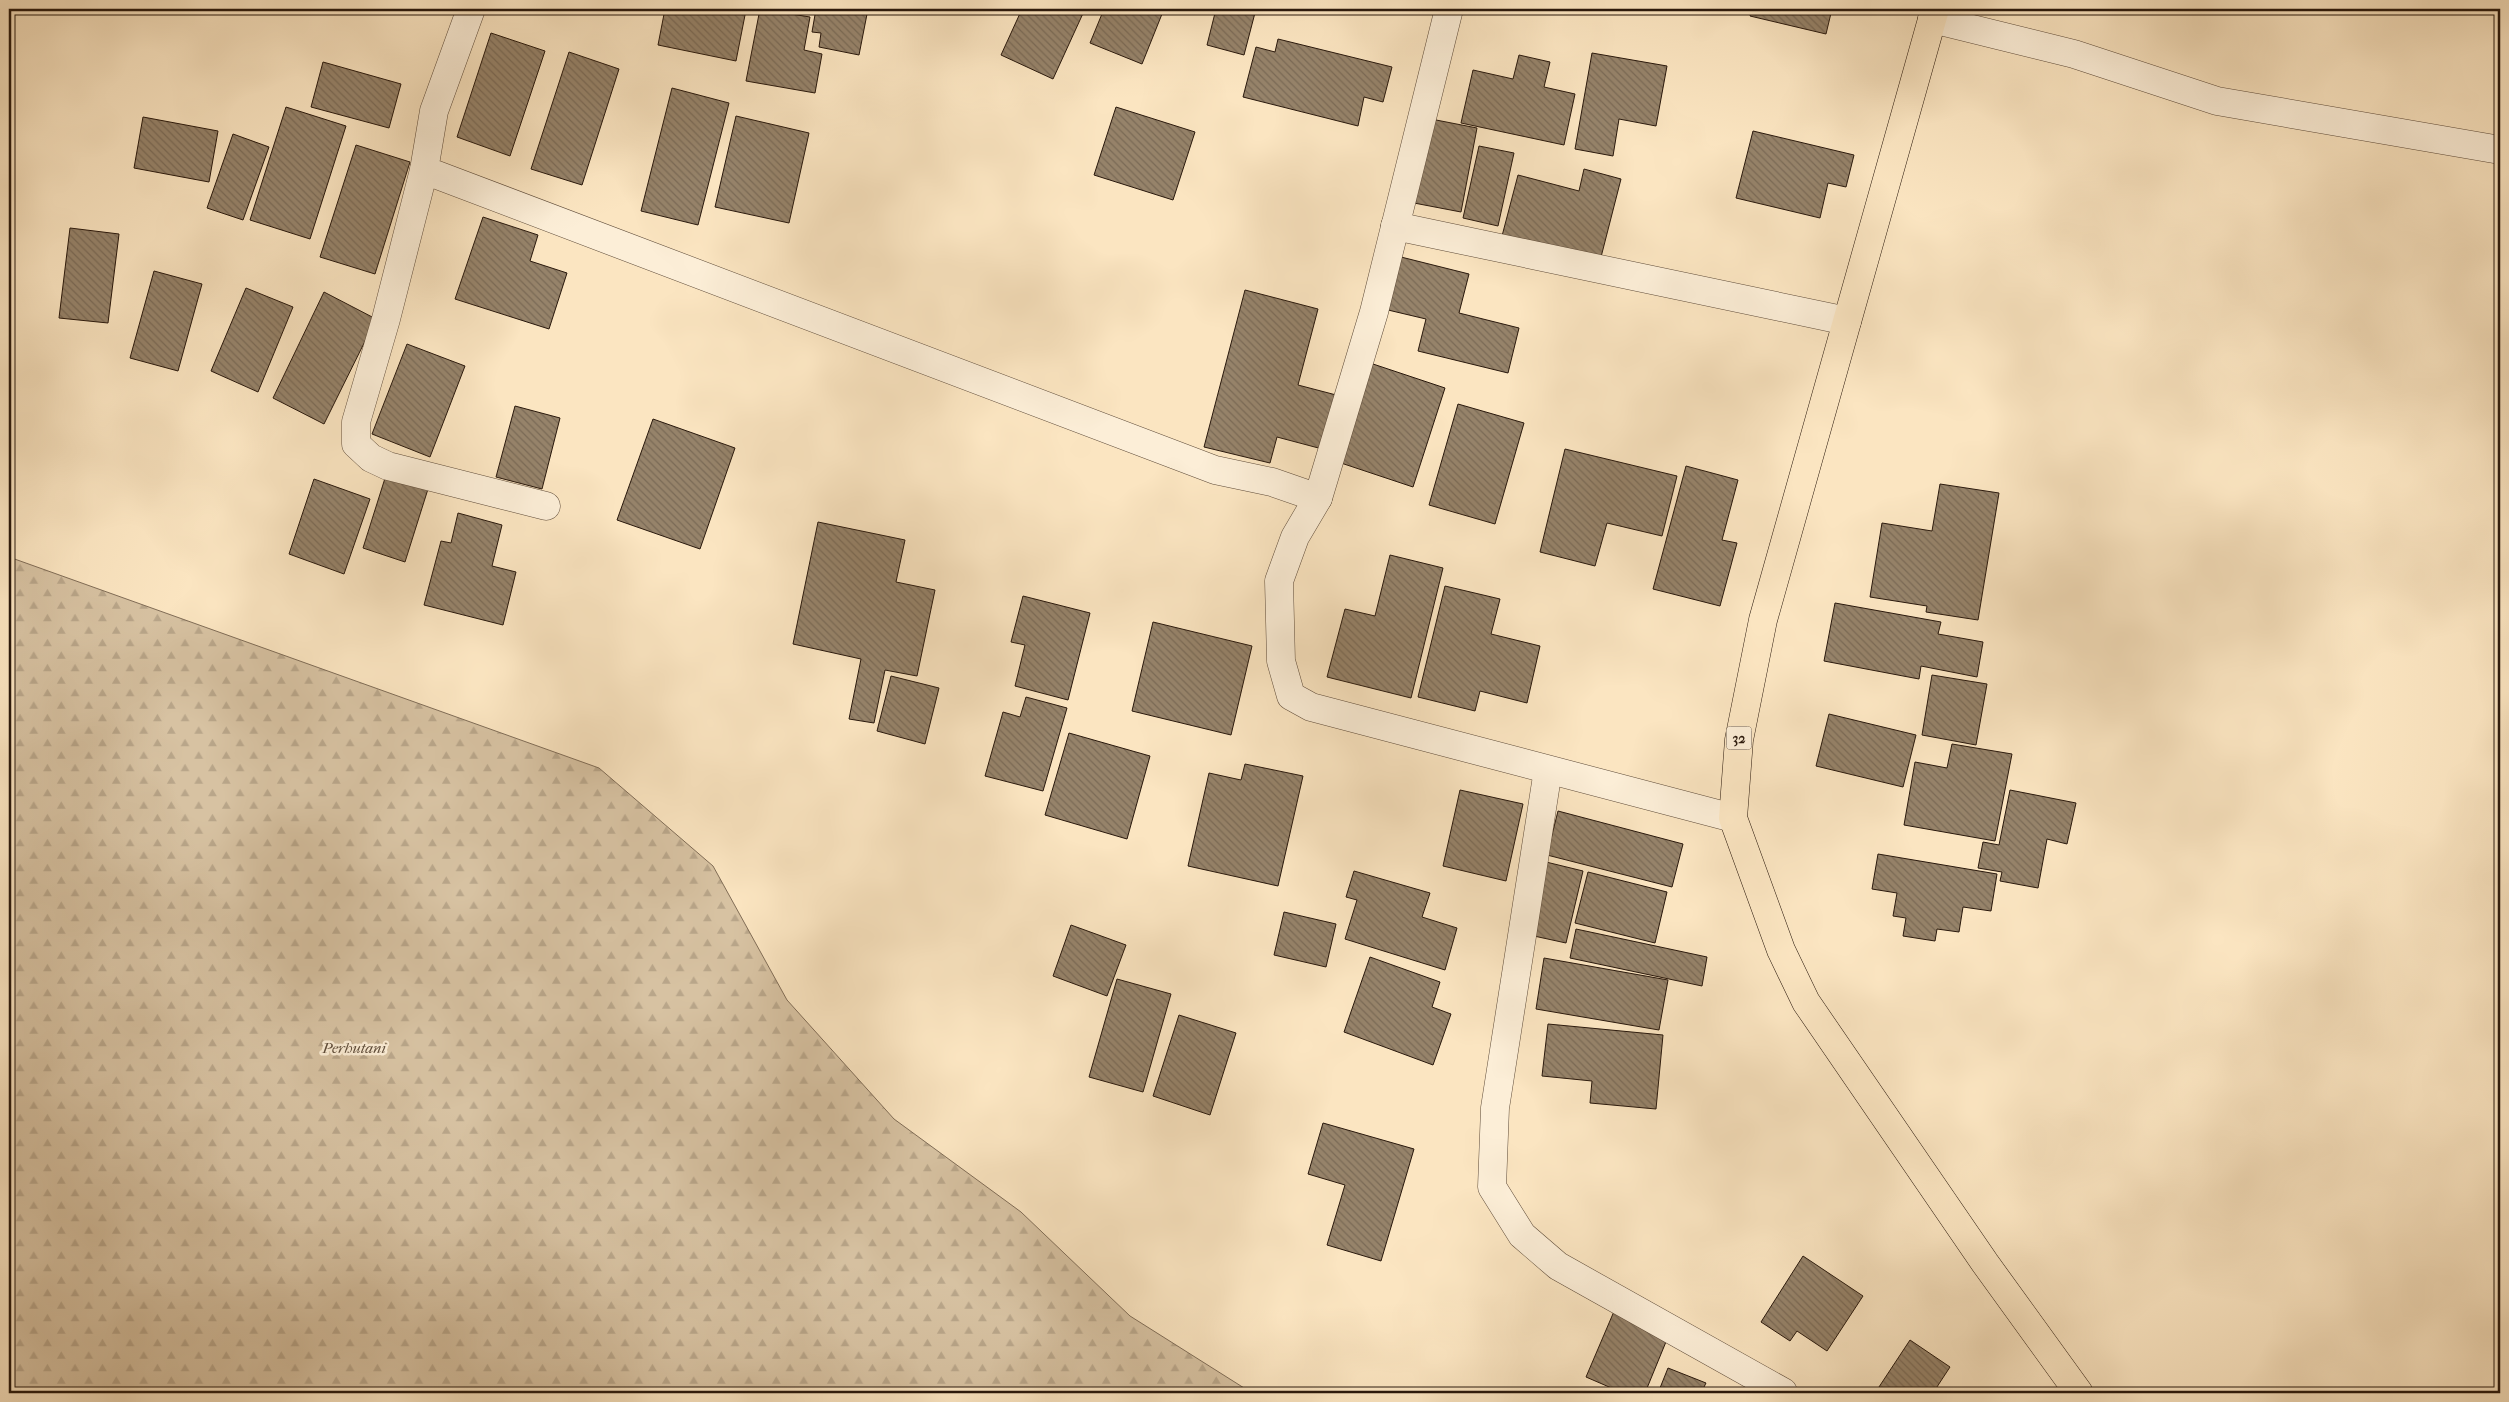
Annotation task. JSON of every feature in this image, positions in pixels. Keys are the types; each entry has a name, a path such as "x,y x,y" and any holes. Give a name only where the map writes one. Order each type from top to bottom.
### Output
{"highway":[{"name":"32","path":"1934,14 1763,620 1739,740 1734,818 1777,940 1806,1002 1986,1263 2079,1393"}],"street":[{"path":"471,9 434,110 424,170 386,319 356,422 356,444 371,458 388,466 546,506"},
{"path":"1449,9 1374,312 1318,498 1295,537 1279,581 1280,661 1291,696 1311,707 1734,818"},
{"path":"1934,14 2074,54 2216,101 2500,150"},
{"path":"424,170 1215,470 1272,482 1318,498"},
{"path":"1395,226 1847,321"},
{"path":"1548,770 1495,1108 1492,1187 1522,1235 1558,1266 1783,1392"}],"green space":[{"name":"Perhutani","path":"9,557 599,768 713,866 787,1000 894,1119 1021,1212 1130,1316 1252,1393 9,1393"}],"building":[{"path":"665,9 746,10 736,61 658,45"},
{"path":"760,9 810,17 804,50 822,54 815,93 746,81"},
{"path":"816,9 868,9 859,55 819,47 821,33 812,32"},
{"path":"1022,9 1085,9 1053,79 1001,55"},
{"path":"1104,9 1164,9 1142,64 1090,43"},
{"path":"1216,9 1256,9 1244,55 1207,45"},
{"path":"1752,9 1832,9 1826,34 1750,16"},
{"path":"491,33 545,51 510,156 457,137"},
{"path":"1278,39 1392,67 1383,102 1364,97 1358,126 1243,97 1256,47 1275,52"},
{"path":"569,52 619,69 582,185 531,169"},
{"path":"1592,53 1667,66 1656,126 1619,119 1613,156 1575,149"},
{"path":"1519,55 1550,62 1544,87 1575,94 1564,145 1461,123 1473,70 1513,79"},
{"path":"323,62 401,84 389,128 311,107"},
{"path":"672,88 729,103 698,225 641,211"},
{"path":"286,107 346,126 310,239 250,220"},
{"path":"1116,107 1195,132 1173,200 1094,175"},
{"path":"736,116 809,133 789,223 715,207"},
{"path":"143,117 218,131 209,182 134,168"},
{"path":"1431,119 1477,128 1461,212 1414,203"},
{"path":"1753,131 1854,155 1846,187 1828,183 1820,218 1736,198"},
{"path":"233,134 269,147 243,220 207,208"},
{"path":"356,145 410,162 375,274 320,257"},
{"path":"1479,146 1514,153 1498,226 1463,218"},
{"path":"1584,169 1621,179 1600,261 1502,236 1518,175 1579,191"},
{"path":"483,217 538,235 530,261 567,273 549,329 455,299"},
{"path":"70,228 119,234 108,323 59,318"},
{"path":"1401,257 1469,274 1459,313 1519,328 1508,373 1418,351 1426,319 1388,310"},
{"path":"154,271 202,284 178,371 130,358"},
{"path":"246,288 293,307 258,392 211,371"},
{"path":"1245,290 1318,309 1298,385 1340,396 1326,450 1277,437 1270,463 1204,447"},
{"path":"324,292 376,319 324,424 273,398"},
{"path":"407,344 465,366 430,457 372,434"},
{"path":"1367,362 1445,388 1413,487 1335,461"},
{"path":"1458,404 1524,423 1495,524 1429,505"},
{"path":"515,406 560,418 542,489 496,477"},
{"path":"653,419 735,448 700,549 617,520"},
{"path":"1565,449 1677,476 1662,536 1607,523 1595,566 1540,552"},
{"path":"1686,466 1738,480 1722,540 1737,543 1720,606 1653,589"},
{"path":"386,475 428,489 405,562 363,548"},
{"path":"314,479 370,499 344,574 289,554"},
{"path":"1940,484 1999,493 1978,620 1926,612 1927,606 1870,597 1882,523 1932,531"},
{"path":"458,513 502,525 492,566 516,572 503,625 424,605 441,541 451,543"},
{"path":"818,522 905,540 896,582 935,590 917,676 885,670 874,723 849,719 861,659 793,644"},
{"path":"1390,555 1443,568 1411,698 1327,677 1345,609 1375,616"},
{"path":"1445,586 1500,599 1491,634 1540,646 1527,703 1480,691 1475,711 1418,697"},
{"path":"1023,596 1090,613 1068,700 1015,686 1025,645 1011,642"},
{"path":"1835,603 1941,622 1938,634 1983,642 1977,677 1921,666 1919,679 1824,661"},
{"path":"1153,622 1252,646 1231,735 1132,711"},
{"path":"1932,675 1987,684 1976,745 1922,735"},
{"path":"891,676 939,688 925,744 877,731"},
{"path":"1026,697 1067,708 1043,791 985,776 1003,712 1020,717"},
{"path":"1829,714 1916,735 1903,787 1816,766"},
{"path":"1069,733 1150,756 1127,839 1045,815"},
{"path":"1952,744 2012,754 1995,841 1904,825 1915,762 1947,768"},
{"path":"1245,764 1303,776 1278,886 1188,866 1209,773 1241,780"},
{"path":"1460,790 1523,804 1506,881 1443,866"},
{"path":"2010,790 2076,803 2067,844 2047,839 2038,888 2000,881 2002,872 1978,868 1983,842 1999,845"},
{"path":"1558,811 1683,844 1672,887 1547,855"},
{"path":"1878,854 1997,874 1991,911 1963,907 1959,932 1937,929 1935,941 1903,936 1906,918 1893,916 1897,893 1872,889"},
{"path":"1542,861 1583,871 1566,943 1534,936"},
{"path":"1354,871 1430,893 1422,917 1457,928 1445,970 1345,939 1357,900 1346,897"},
{"path":"1588,872 1667,892 1655,943 1575,923"},
{"path":"1284,912 1336,924 1326,967 1274,955"},
{"path":"1071,925 1126,945 1107,996 1053,976"},
{"path":"1576,929 1707,957 1702,986 1570,958"},
{"path":"1370,957 1440,982 1432,1007 1451,1014 1433,1065 1344,1032"},
{"path":"1544,958 1668,980 1659,1030 1536,1009"},
{"path":"1117,979 1171,994 1143,1092 1089,1077"},
{"path":"1179,1015 1236,1033 1210,1115 1153,1096"},
{"path":"1548,1024 1663,1035 1656,1109 1590,1103 1592,1081 1542,1076"},
{"path":"1323,1123 1414,1149 1381,1261 1327,1245 1345,1185 1308,1174"},
{"path":"1803,1256 1863,1296 1827,1351 1797,1331 1790,1341 1761,1322"},
{"path":"1615,1309 1670,1332 1645,1393 1623,1393 1586,1377"},
{"path":"1910,1340 1950,1367 1933,1393 1875,1393"},
{"path":"1668,1368 1706,1383 1701,1393 1658,1393"}]}
